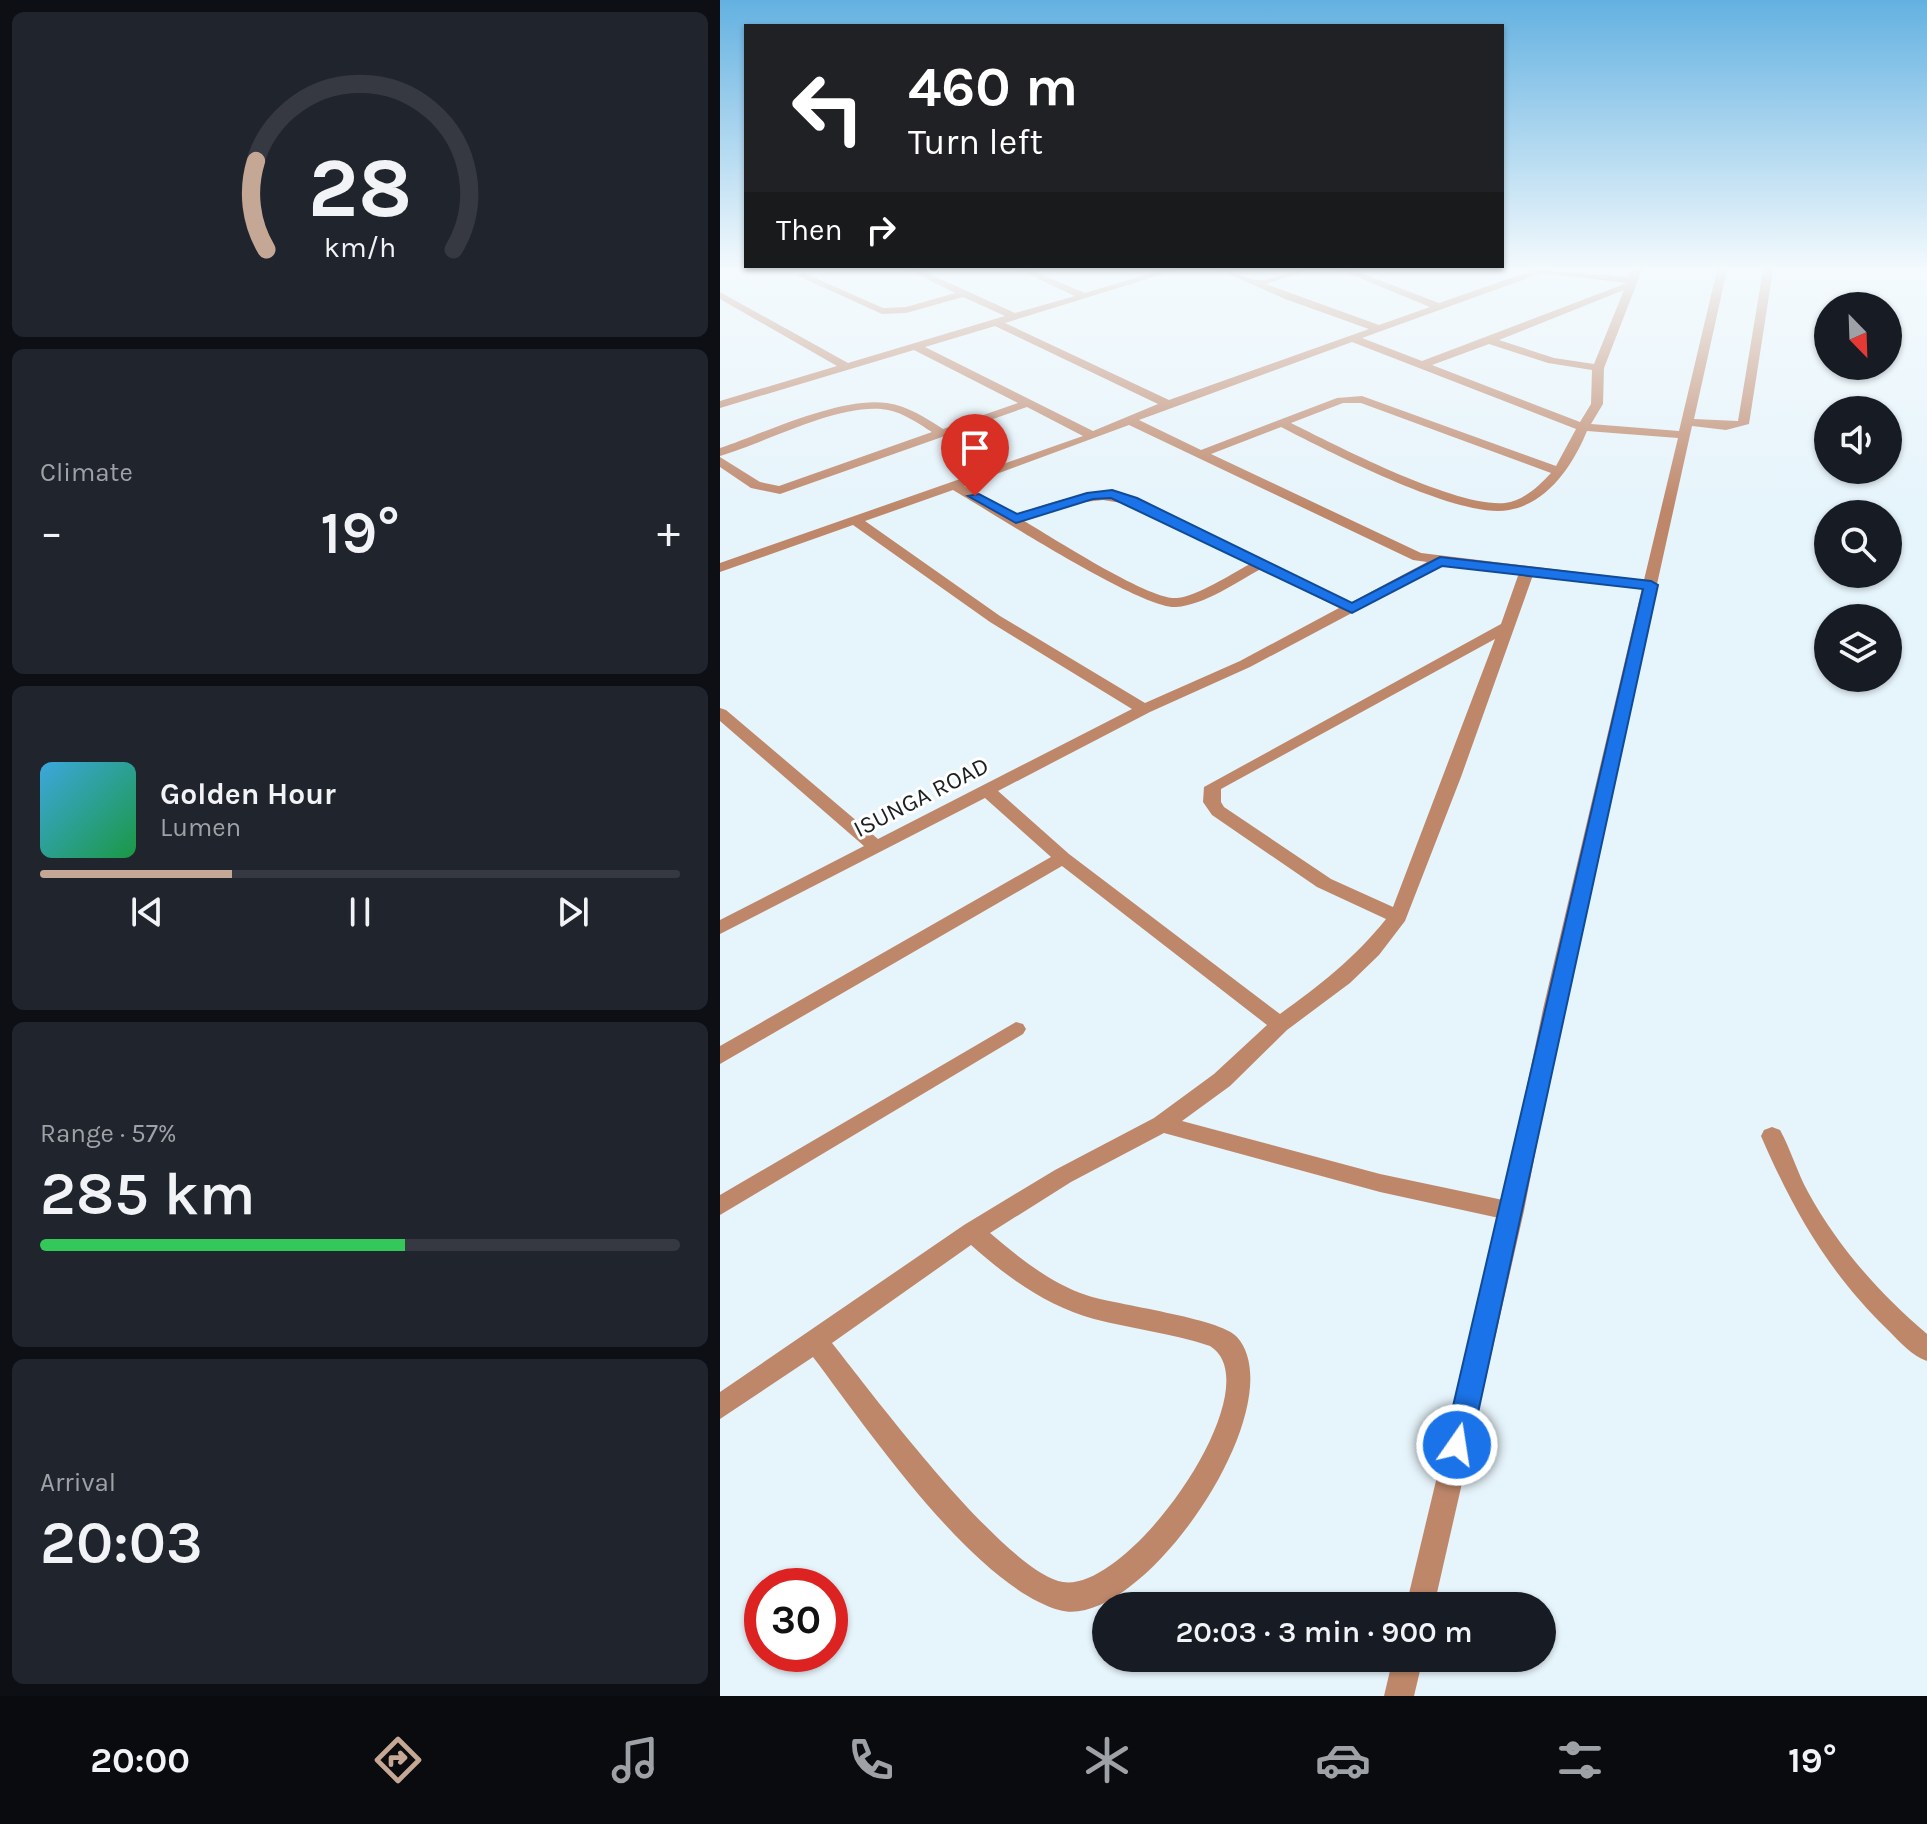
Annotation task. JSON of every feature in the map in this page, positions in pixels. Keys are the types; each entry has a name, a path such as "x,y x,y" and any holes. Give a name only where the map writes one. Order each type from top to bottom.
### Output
{"street":[{"path":"815,349 846,367"},
{"path":"720,405 908,349"},
{"path":"920,349 1093,436"},
{"path":"1052,349 1168,404"},
{"path":"720,568 1093,436 1168,404 1322,349"},
{"path":"1383,349 1583,427 1686,429 1743,424 1755,349"},
{"path":"1424,364 1464,349"},
{"path":"1516,349 1552,361 1598,368"},
{"path":"1279,422 1339,452 1474,505 1506,507 1524,501 1545,488 1576,446 1597,404 1598,368 1605,349"},
{"path":"1423,1592 1512,1211 1553,1009 1704,349"},
{"path":"1201,454 1341,400 1362,399 1557,471"},
{"path":"720,461 757,487 767,491 780,490 1025,404"},
{"path":"720,452 844,410 874,405 900,410 942,433"},
{"path":"1129,420 1404,552 1440,561 1651,585"},
{"path":"954,485 1102,572 1162,602 1189,600 1259,565"},
{"path":"1016,519 1091,496 1112,494 1133,501 1352,609"},
{"path":"854,520 995,619 1144,709"},
{"name":"ISUNGA ROAD","path":"722,923 1144,709 1245,664 1440,561"},
{"path":"720,1407 817,1343 972,1232 1063,1176 1162,1124 1222,1080 1280,1025 1343,978 1372,950 1398,917 1453,777 1527,571"},
{"path":"1398,917 1324,883 1218,811 1212,802 1213,787 1506,627"},
{"path":"720,713 876,847"},
{"path":"986,790 1063,858 1280,1025"},
{"path":"720,1056 1063,858"},
{"path":"720,1206 1016,1029"},
{"path":"1162,1124 1395,1188 1512,1211"},
{"path":"1772,1136 1800,1199 1835,1253 1899,1326 1927,1350"},
{"path":"817,1343 977,1539 1027,1581 1063,1597 1089,1597 1122,1577 1169,1529 1212,1469 1238,1404 1238,1361 1227,1343 1207,1333 1119,1316 1076,1303 1035,1282 972,1232"},
{"path":"1399,1696 1405,1672"}],"route":[{"path":"975,496 1016,519 1102,493 1112,494 1133,501 1352,609 1440,561 1651,585 1457,1445"}]}
